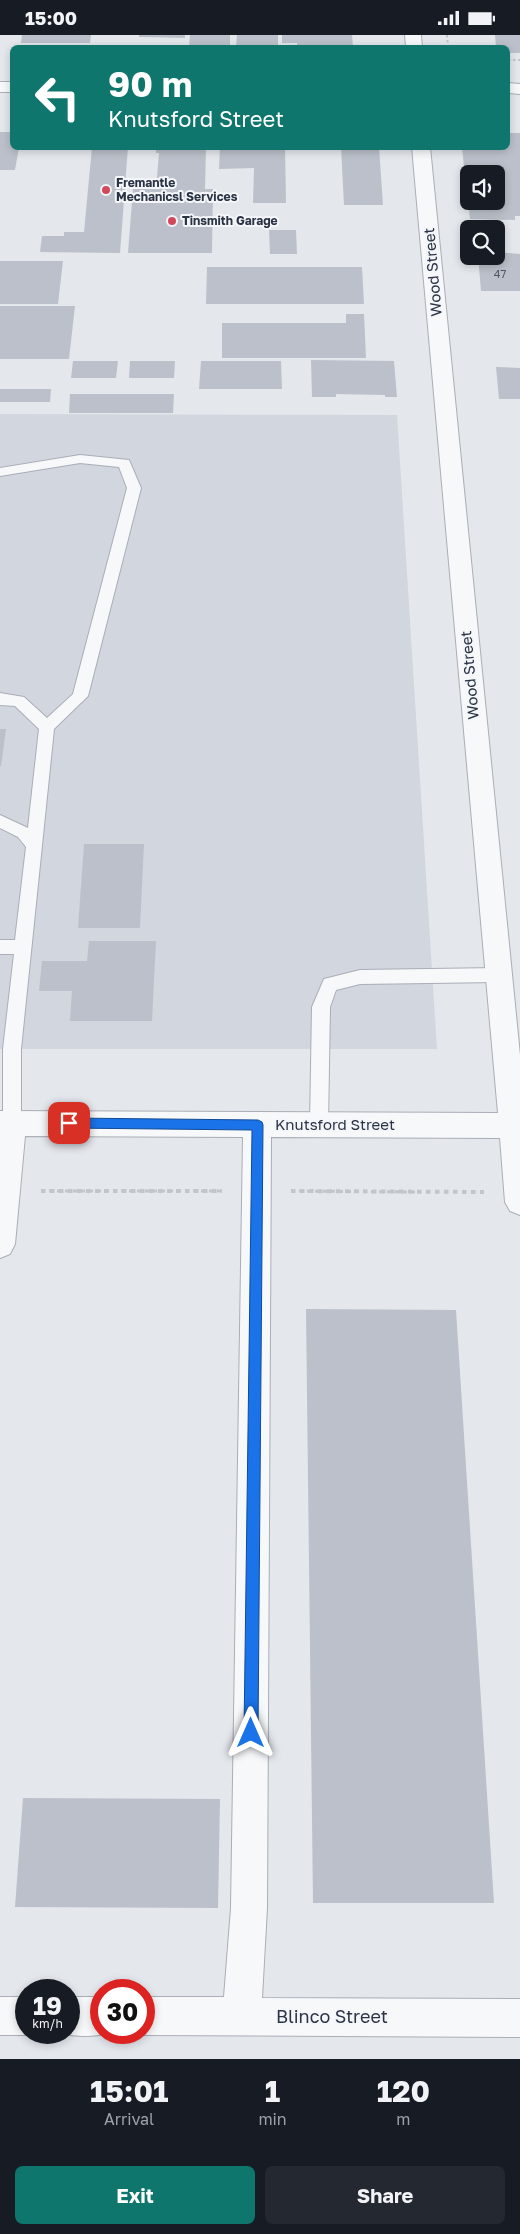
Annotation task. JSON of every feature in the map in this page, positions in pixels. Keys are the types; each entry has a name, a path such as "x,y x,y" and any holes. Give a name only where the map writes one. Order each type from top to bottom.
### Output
{"street":[{"name":"Wood Street","path":"421,150 498,975 516,1126 520,1202"},
{"name":"Knutsford Street","path":"6,1123 516,1126"},
{"path":"0,1244 6,1123"},
{"path":"242,2017 249,1908 258,1125"},
{"path":"0,2016 15,2016"},
{"name":"Blinco Street","path":"155,2016 520,2018"}],"lane":[{"path":"0,472 80,459 124,463 134,488 80,696 47,727 12,1049 6,1123"},
{"path":"0,699 19,701 47,727"},
{"path":"0,821 24,833 34,845"},
{"path":"0,947 23,947"},
{"path":"319,1125 320,1007 330,984 360,977 498,975"}],"shaded area":[{"path":"0,414 397,415 437,1049 0,1049"}],"building":[{"path":"22,35 91,35 90,43 21,43"},
{"path":"139,35 185,35 185,38 139,37"},
{"path":"190,35 230,35 230,45 189,45"},
{"path":"237,35 278,35 278,45 236,45"},
{"path":"282,35 352,35 353,45 297,45 297,43 282,43"},
{"path":"495,35 520,35 520,53 510,53 510,45 496,45"},
{"path":"0,132 10,132 10,150 18,150 15,170 0,170"},
{"path":"510,133 520,133 520,216 515,216 515,220 470,219 469,210 505,210 505,165 464,165 462,150 510,150"},
{"name":"Fremantle Mechanicsl Services","path":"92,150 128,150 120,253 40,252 42,236 64,236 64,232 84,232"},
{"name":"Tinsmith Garage","path":"156,150 206,150 205,189 213,189 212,253 128,253 133,189 156,189 159,153 156,153"},
{"path":"220,150 285,150 286,203 253,203 254,168 219,169"},
{"path":"341,150 379,150 383,205 344,205"},
{"path":"269,230 296,230 297,254 270,254"},
{"path":"505,253 520,254 520,291 481,291 479,265 505,265"},
{"path":"0,261 63,261 58,304 0,304"},
{"path":"207,267 362,267 364,304 206,304"},
{"path":"0,306 75,306 69,359 0,359"},
{"path":"346,314 364,314 366,358 222,358 222,323 346,323"},
{"path":"311,360 394,361 397,397 336,394 336,397 312,397"},
{"path":"73,361 118,361 116,378 71,378"},
{"path":"130,361 175,361 174,378 129,378"},
{"path":"201,361 281,361 282,389 199,389"},
{"path":"496,367 520,368 520,399 499,399"},
{"path":"0,389 51,389 50,402 0,402"},
{"path":"70,394 174,394 173,413 69,413"},
{"path":"0,729 6,729 1,766 0,766"},
{"path":"84,844 144,844 140,928 78,928"},
{"path":"89,941 156,941 152,1021 70,1021 72,991 39,991 42,961 87,961"},
{"path":"306,1309 456,1310 494,1903 313,1903"},
{"path":"23,1798 220,1799 218,1908 15,1907"}],"place":[{"name":"Fremantle Mechanicsl Services","path":"106,190"},
{"name":"Tinsmith Garage","path":"172,221"}],"route":[{"path":"69,1123 258,1125 251,1733"}]}
